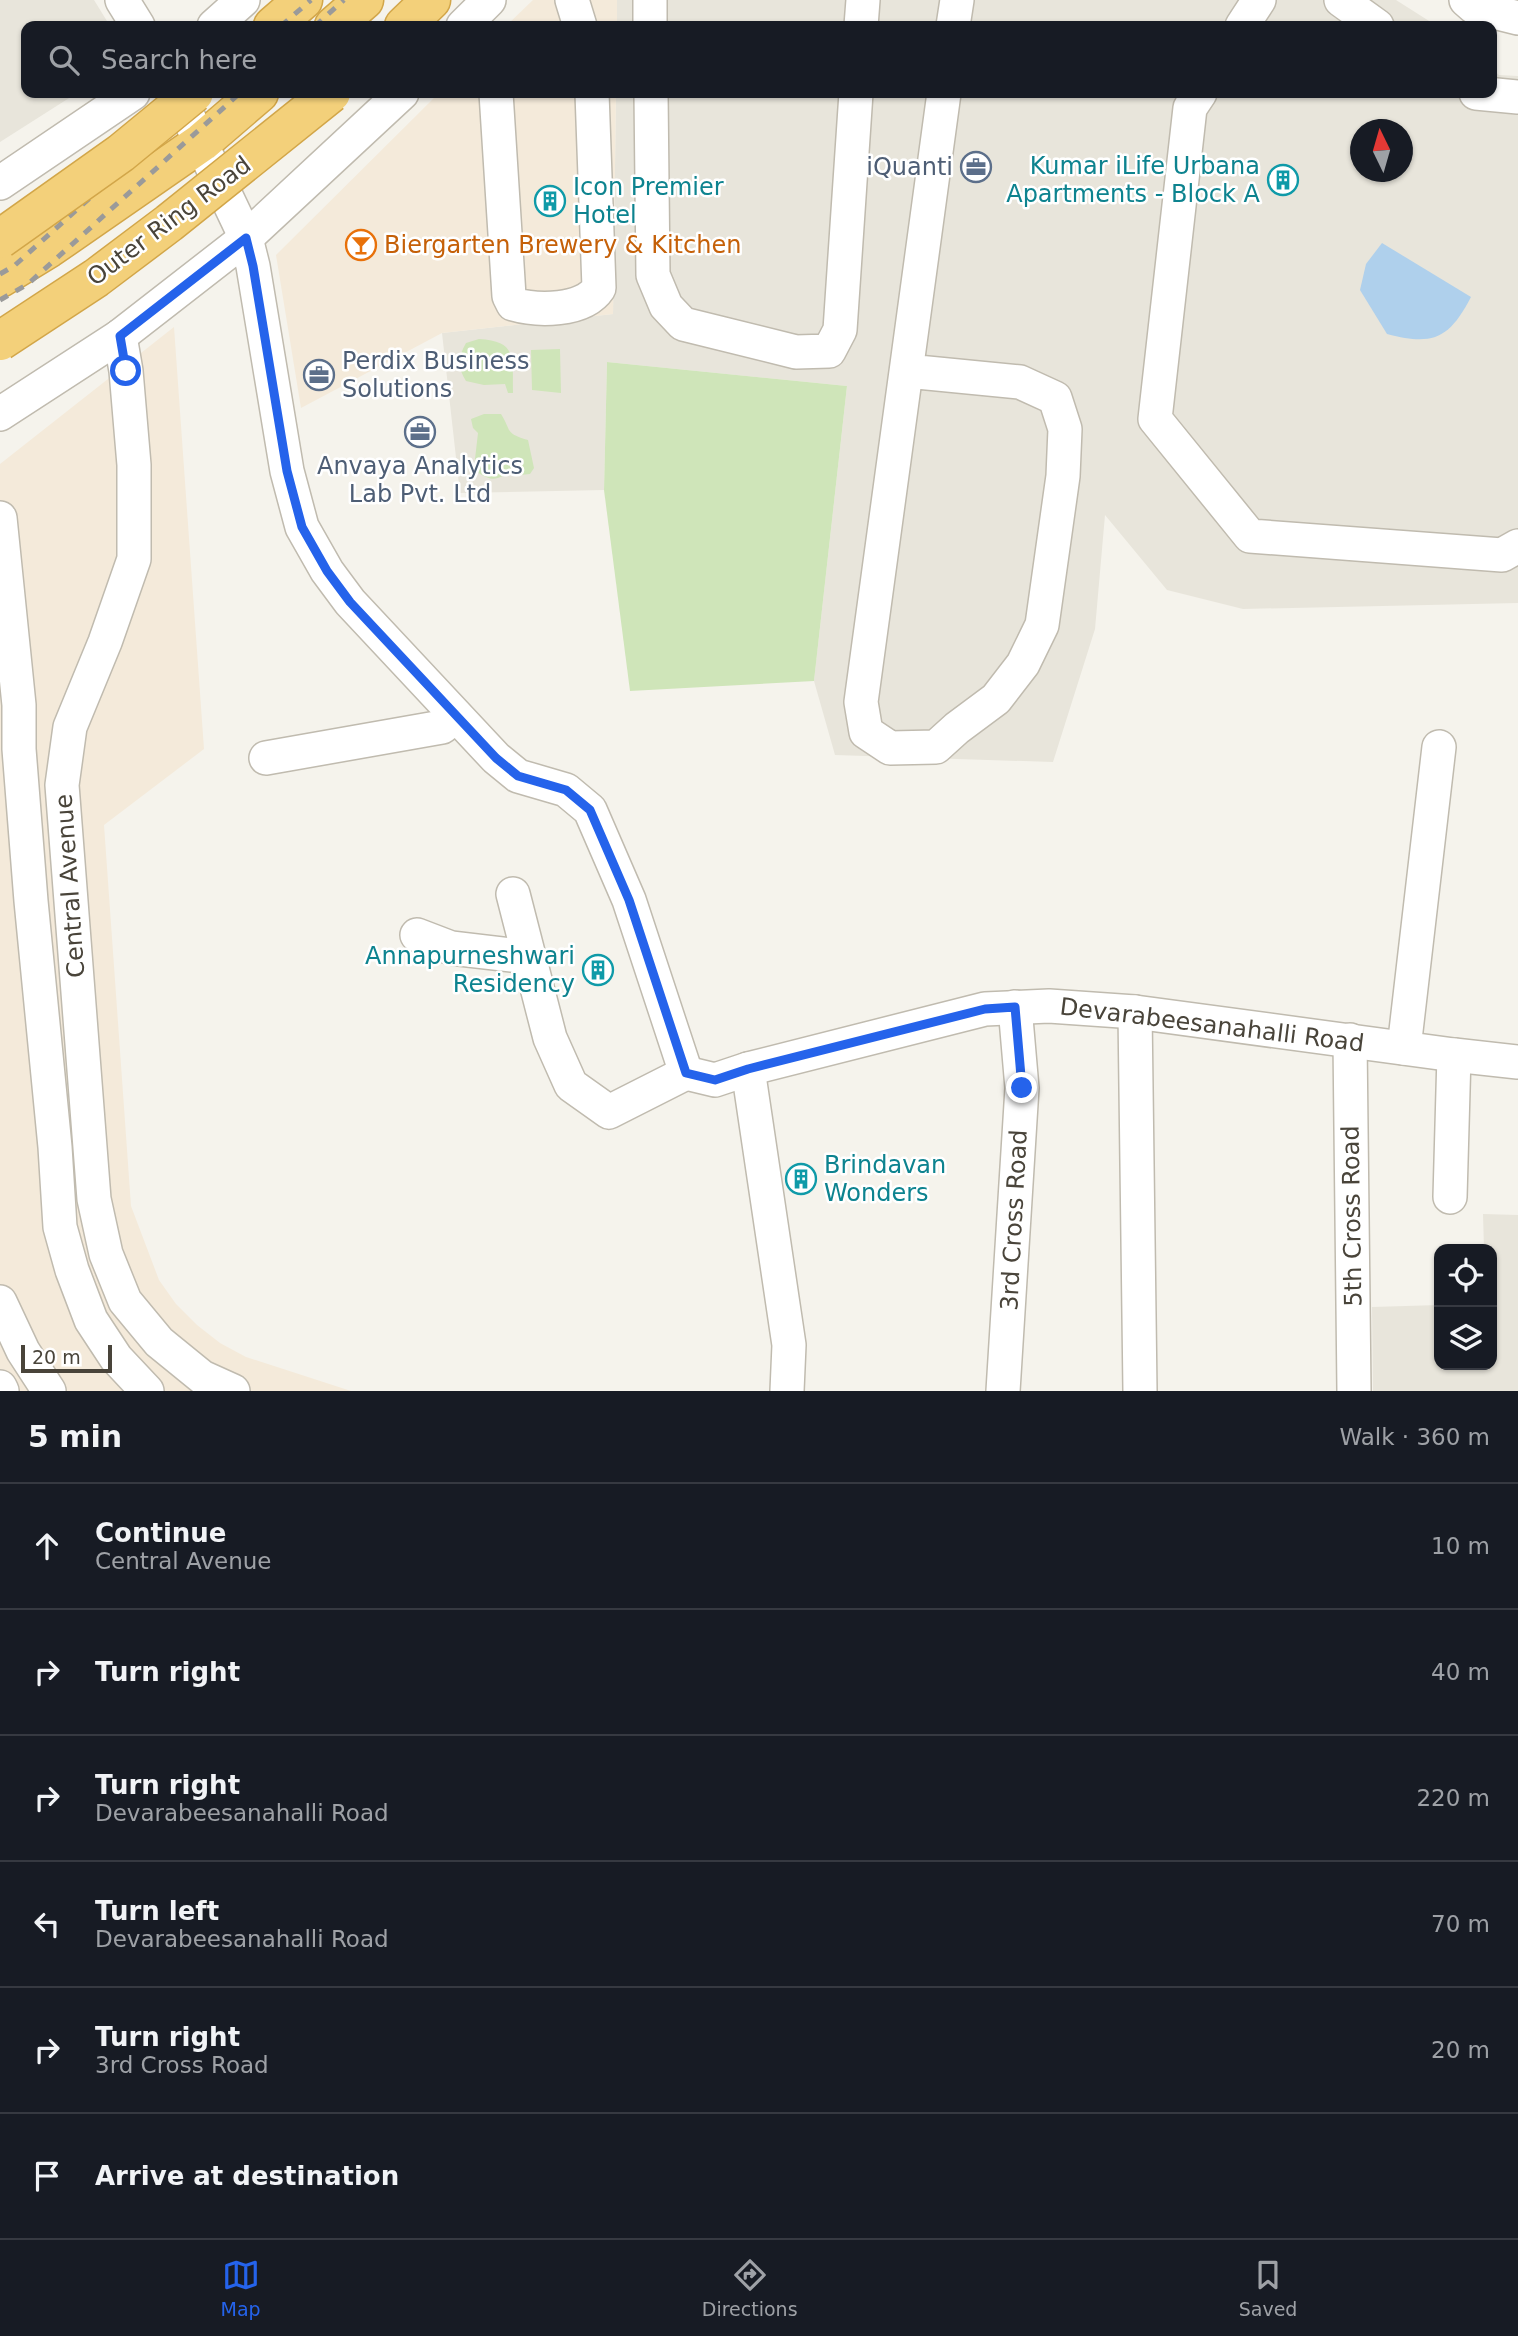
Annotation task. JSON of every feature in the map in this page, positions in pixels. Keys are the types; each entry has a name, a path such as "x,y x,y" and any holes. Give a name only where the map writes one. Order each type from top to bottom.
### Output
{"highway":[{"path":"279,21 303,0"},
{"path":"340,21 364,0"},
{"path":"409,21 431,0"},
{"path":"0,239 121,153 188,98"},
{"path":"0,278 49,248 202,142 252,98"},
{"name":"Outer Ring Road","path":"0,341 107,270 325,98"}],"street":[{"path":"122,0 135,21"},
{"path":"220,21 243,0"},
{"path":"468,21 489,0"},
{"path":"489,0 491,21"},
{"path":"572,0 578,21"},
{"path":"650,0 650,21"},
{"path":"861,21 863,0"},
{"path":"954,21 957,0"},
{"path":"1245,21 1259,0"},
{"path":"1342,0 1370,21"},
{"path":"1469,11 1518,18"},
{"path":"1497,95 1518,97"},
{"path":"0,183 126,98"},
{"path":"180,98 246,238 287,471 302,527 327,571 350,602 496,758 518,776 566,790 590,810 629,900 686,1073 609,1112 571,1085 550,1038 513,894"},
{"path":"0,414 120,336 246,238 397,98"},
{"path":"496,98 509,296 513,304 546,307 582,302 594,295 599,288 592,98"},
{"path":"651,98 653,275 666,306 683,324 796,352 829,351 840,330 856,98"},
{"path":"906,371 1020,382 1055,398 1065,429 1063,476 1042,625 1023,664 996,699 936,747 890,748 866,732 861,702 906,371 943,98"},
{"path":"1197,98 1190,108 1155,419 1250,536 1502,555 1518,546"},
{"name":"Central Avenue","path":"120,336 126,371 134,465 134,559 105,642 70,727 62,785 94,1199 106,1254 125,1301 159,1342 202,1377 233,1391"},
{"name":"Central Avenue","path":"0,518 19,705 19,749 60,1227 72,1270 91,1320 116,1358 147,1391"},
{"path":"266,758 442,727 456,716"},
{"path":"1404,1048 1439,747"},
{"path":"417,935 452,948 528,957"},
{"name":"Devarabeesanahalli Road","path":"686,1073 715,1080 748,1069 985,1009 1049,1006 1135,1012 1518,1062"},
{"name":"3rd Cross Road","path":"1003,1391 1022,1088 1015,1007"},
{"path":"1135,1012 1140,1391"},
{"name":"5th Cross Road","path":"1350,1040 1354,1391"},
{"path":"1450,1197 1454,1055"},
{"path":"748,1069 789,1345 787,1391"},
{"path":"0,1302 23,1351 49,1391"}],"shaded area":[{"path":"0,0 94,0 107,21 21,21 21,98 69,98 0,142"},
{"path":"533,0 617,0 617,21 511,21"},
{"path":"617,0 1396,0 1429,21 617,21"},
{"path":"1497,73 1518,76 1518,603 1243,609 1167,590 1105,515 1095,629 1053,762 835,755 814,681 847,386 607,362 604,490 460,493 442,333 613,314 616,98 1497,98"},
{"path":"434,98 616,98 613,314 442,333 301,408 276,255"},
{"path":"174,327 204,749 104,825 131,1206 159,1280 176,1304 197,1325 220,1343 246,1357 351,1391 0,1391 0,464"},
{"path":"1483,1214 1518,1215 1518,1391 1373,1391 1372,1307 1434,1305 1434,1370 1497,1370 1497,1244 1484,1244"}],"green space":[{"path":"479,339 501,344 511,354 513,393 508,393 505,384 484,385 466,381 460,367 461,353 466,343"},
{"path":"560,349 561,393 532,390 531,350"},
{"path":"607,362 847,386 814,681 630,691 604,490"},
{"path":"484,414 501,414 512,433 528,440 534,468 530,474 512,472 492,479 477,472 475,459 478,433 473,428 471,419"}],"water":[{"path":"1382,243 1471,297 1447,330 1428,339 1387,334 1360,290 1366,264"}],"railway":[{"path":"287,21 311,0"},
{"path":"321,21 344,0"},
{"path":"0,274 14,266 201,98"},
{"path":"0,300 28,284 234,98"}],"place":[{"name":"iQuanti","path":"976,167"},
{"name":"Kumar iLife Urbana Apartments - Block A","path":"1283,180"},
{"name":"Icon Premier Hotel","path":"550,201"},
{"name":"Biergarten Brewery & Kitchen","path":"361,245"},
{"name":"Perdix Business Solutions","path":"319,375"},
{"name":"Anvaya Analytics Lab Pvt. Ltd","path":"420,432"},
{"name":"Annapurneshwari Residency","path":"598,970"},
{"name":"Brindavan Wonders","path":"801,1179"}],"route":[{"path":"126,371 120,336 246,238 287,471 302,527 327,571 350,602 496,758 518,776 566,790 590,810 629,900 686,1073 715,1080 748,1069 985,1009 1015,1007 1022,1088"}]}
